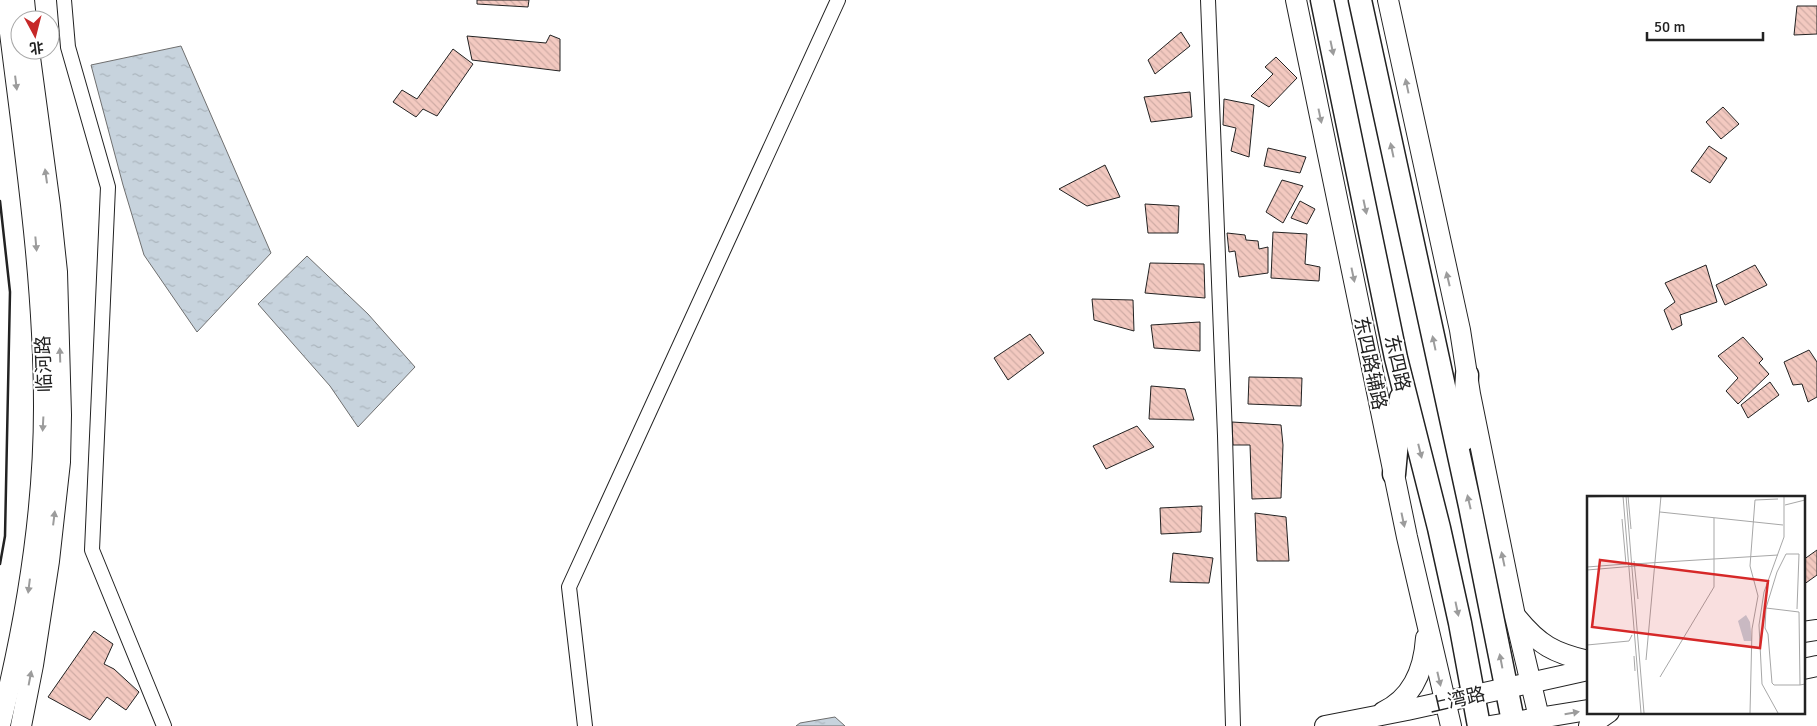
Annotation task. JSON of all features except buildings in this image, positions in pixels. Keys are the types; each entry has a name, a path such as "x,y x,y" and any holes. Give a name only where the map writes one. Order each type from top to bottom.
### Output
{"main road":[{"name":"临河路","path":"0,725 28,594 40,493 44,408 42,319 36,242 6,0"},
{"name":"东四路辅路","path":"1296,0 1394,474 1425,618 1451,726"},
{"name":"东四路","path":"1322,0 1402,382 1439,528 1460,623 1478,726"},
{"name":"东四路","path":"1360,0 1481,560 1513,724"},
{"path":"1388,0 1460,330 1467,375 1515,616 1540,722"},
{"name":"临河路","path":"21,726 50,552 60,462 61,415 57,272 31,60"},
{"path":"1461,468 1467,375"},
{"path":"1394,474 1402,382"},
{"path":"1481,560 1497,590 1515,616 1541,644 1559,653 1587,661"},
{"path":"1374,717 1402,701 1418,678 1425,649 1425,618"},
{"path":"1804,632 1817,630"},
{"path":"1804,669 1817,666"},
{"name":"上湾路","path":"1325,726 1445,702 1587,670"},
{"name":"上湾路","path":"1490,726 1540,722 1587,710"},
{"path":"1589,726 1606,714"}],"street":[{"path":"64,0 68,47 108,187 92,550 164,726"},
{"path":"585,726 569,587 838,0"},
{"path":"1208,0 1225,446 1233,726"}],"water":[{"path":"181,46 271,253 197,332 144,255 91,65"},
{"path":"307,256 368,314 415,367 358,427 330,386 258,304"},
{"path":"835,717 845,726 796,726 800,723"}],"wall":[{"path":"0,201 10,292 5,536 0,564"}]}
